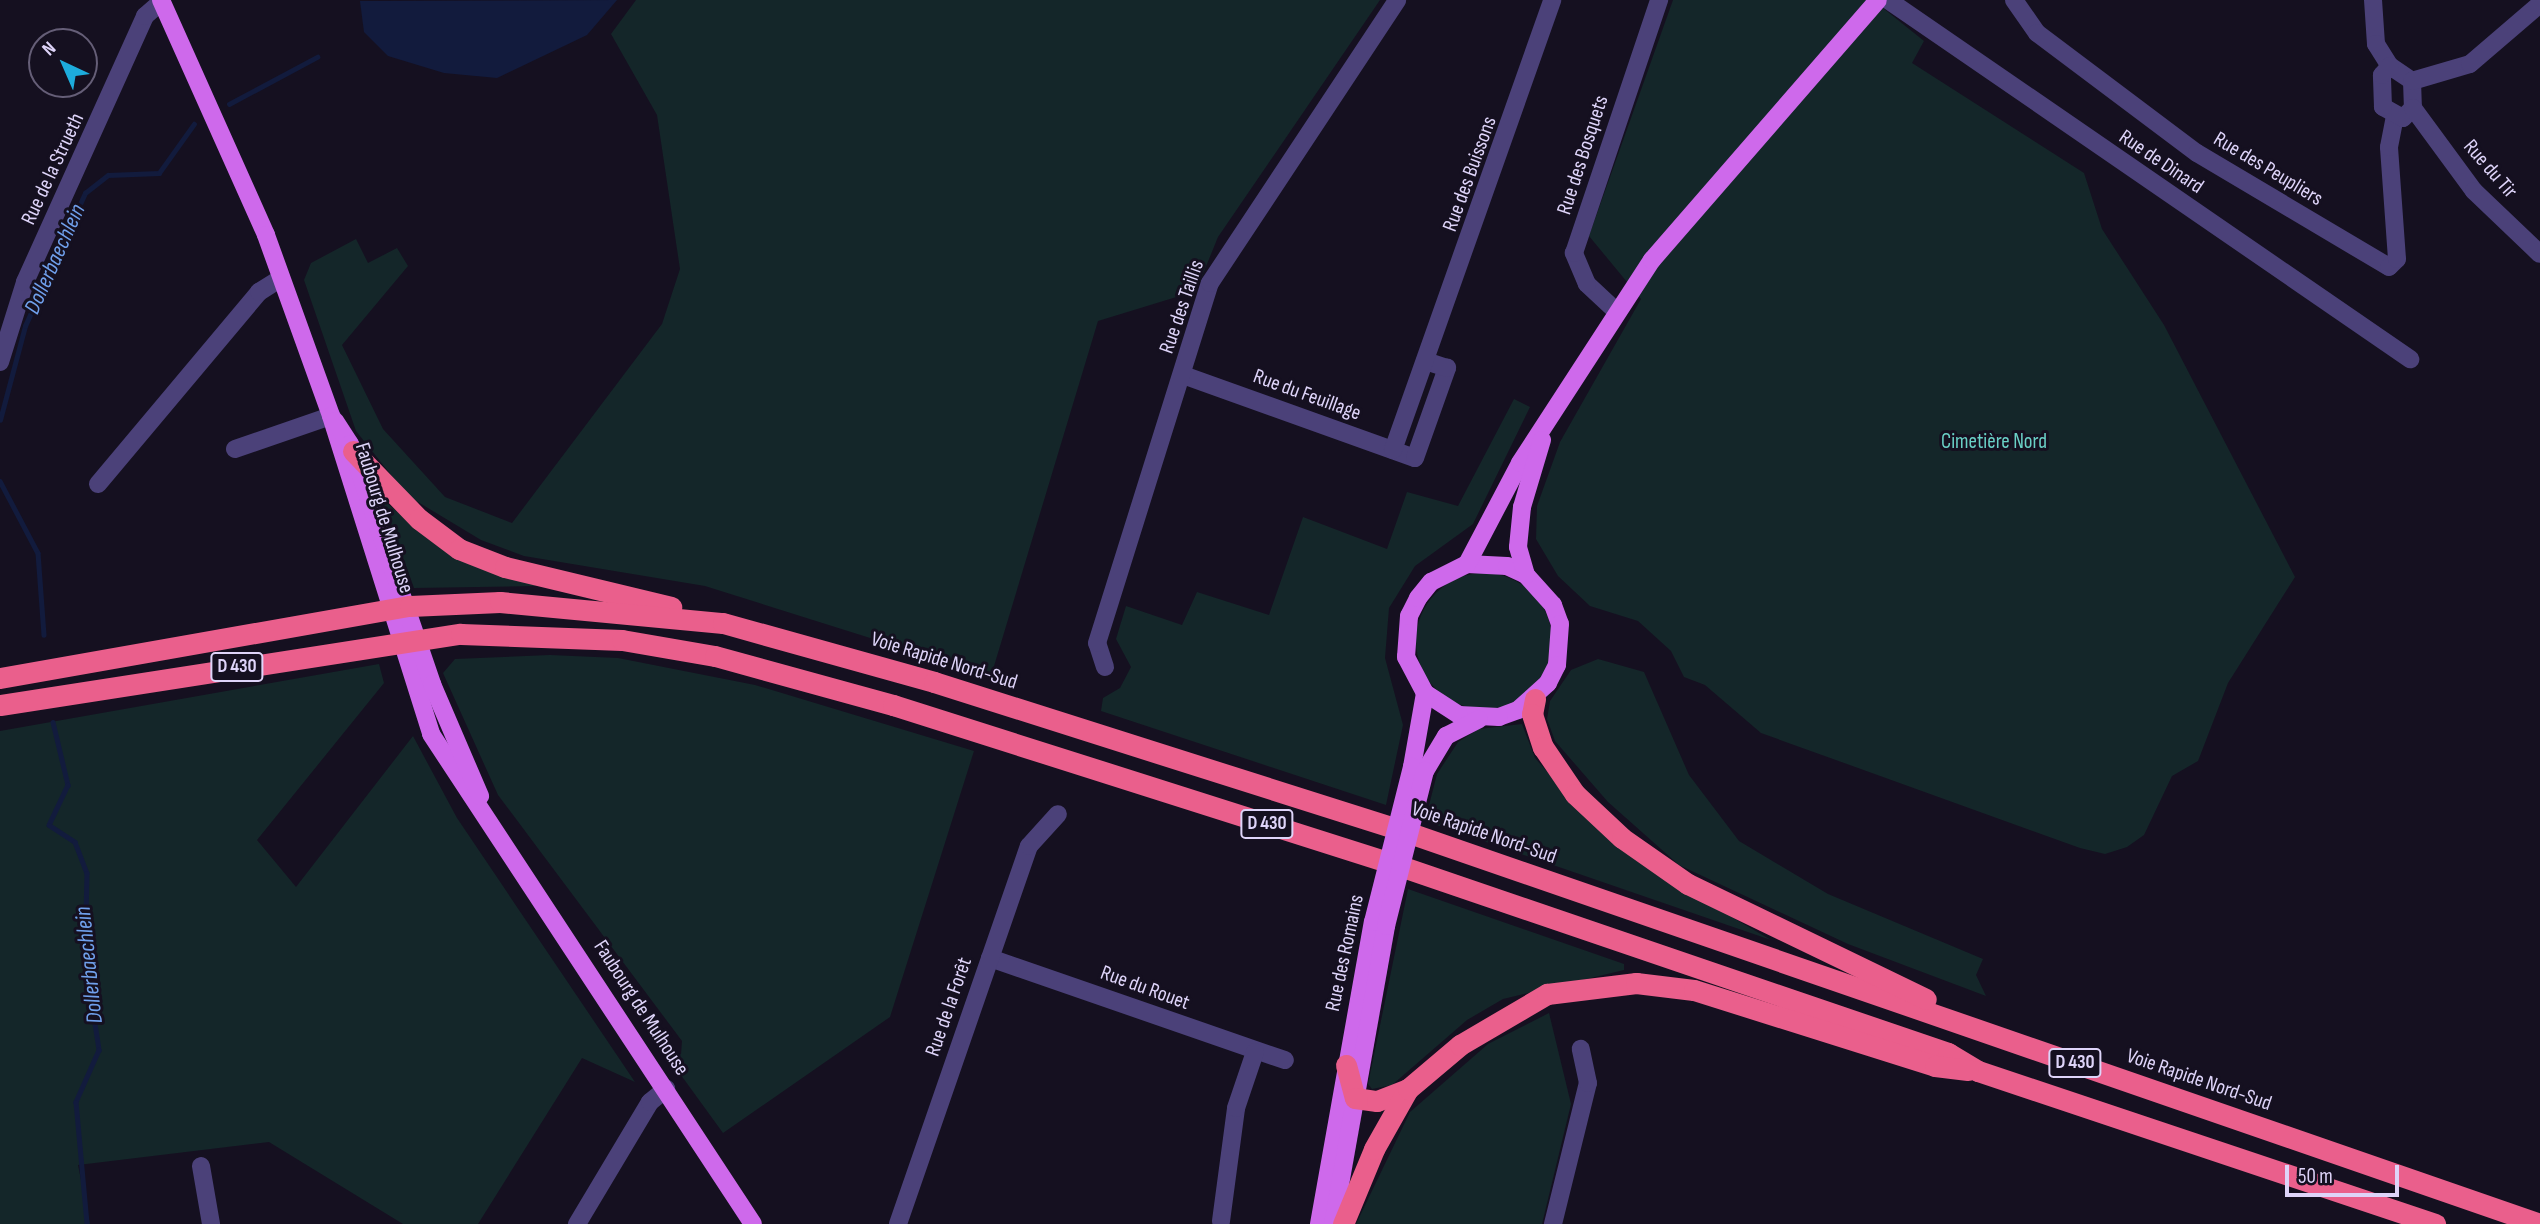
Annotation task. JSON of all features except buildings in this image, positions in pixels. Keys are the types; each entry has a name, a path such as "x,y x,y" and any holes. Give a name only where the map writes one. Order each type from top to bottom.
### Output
{"highway":[{"path":"352,451 419,519 459,550 505,567 623,593 723,623"},
{"name":"Voie Rapide Nord-Sud","path":"388,609 500,602 723,623 934,682 1385,825 2540,1224"},
{"name":"D 430","path":"0,678 388,609"},
{"name":"D 430","path":"0,705 409,641 540,634 622,640 814,682 1400,866 1948,1054 1978,1071 2435,1224"},
{"path":"1535,699 1532,714 1543,747 1575,794 1646,857 1795,939 1990,1033"},
{"path":"1346,1065 1355,1098 1377,1101 1408,1089 1502,1018 1546,994 1596,984 1694,990 1935,1066 1978,1071"},
{"path":"1343,1224 1374,1149 1408,1089"}],"main road":[{"path":"1467,564 1520,463 1544,433 1616,311 1715,182 1878,0"},
{"name":"Faubourg de Mulhouse","path":"161,1 281,278 331,416 388,609 409,641"},
{"name":"Faubourg de Mulhouse","path":"331,416 352,451 410,606 409,641 431,734 490,818 753,1224"},
{"path":"1526,575 1497,564 1467,564 1431,582 1409,616 1406,657 1425,693 1459,715 1479,719 1518,710 1535,699 1553,674 1561,645 1553,605 1526,575 1518,547 1522,507 1544,433"},
{"name":"Rue des Romains","path":"1319,1224 1346,1065 1419,769 1425,693"},
{"name":"Rue des Romains","path":"1419,769 1446,736 1479,719"},
{"name":"Rue des Romains","path":"1333,1224 1355,1098 1379,924"}],"street":[{"name":"Rue des Taillis","path":"1105,667 1097,643 1183,375 1226,255 1397,0"},
{"name":"Rue des Buissons","path":"1393,450 1552,0"},
{"name":"Rue des Bosquets","path":"1616,311 1587,284 1574,253 1658,0"},
{"name":"Rue de Dinard","path":"1888,0 2410,359"},
{"name":"Rue des Peupliers","path":"2014,0 2037,33 2197,153 2389,267 2398,259 2389,147 2396,117"},
{"path":"2373,0 2376,44 2390,66 2412,81"},
{"name":"Rue de la Strueth","path":"0,362 25,282 145,16 161,1"},
{"path":"2412,81 2470,64 2540,4"},
{"path":"2390,66 2380,93 2396,117 2413,107 2412,81"},
{"name":"Rue du Tir","path":"2413,107 2474,191 2540,254"},
{"path":"98,484 259,292 281,278"},
{"name":"Rue du Feuillage","path":"1183,375 1415,458 1447,368 1425,361"},
{"path":"235,450 331,416"},
{"name":"Rue de la Forêt","path":"898,1224 1029,846 1058,814"},
{"name":"Rue du Rouet","path":"990,958 1255,1052 1285,1060"},
{"path":"1553,1224 1588,1083 1581,1049"},
{"path":"1221,1221 1236,1108 1255,1052"},
{"path":"577,1224 650,1102 666,1089"},
{"path":"201,1166 211,1224"}],"green space":[{"path":"636,0 1380,0 1218,237 1196,291 1098,321 991,676 705,586 524,556 481,540 408,496 356,431 304,280 311,263 356,239 368,263 397,248 408,266 342,345 383,429 445,497 512,523 662,324 680,269 657,115 611,34"},
{"name":"Cimetière Nord","path":"1673,0 1873,0 1924,41 1912,63 2084,173 2102,229 2164,325 2295,577 2228,683 2198,761 2172,776 2144,835 2127,847 2105,854 2080,848 1761,733 1705,685 1684,677 1671,651 1638,621 1590,606 1558,576 1536,539 1537,506 1560,442 1641,299 1589,236"},
{"path":"1514,399 1530,407 1473,524 1415,566 1389,608 1385,658 1403,725 1386,805 1101,711 1103,698 1120,688 1131,667 1116,639 1126,606 1182,625 1197,592 1269,615 1303,517 1387,549 1407,492 1458,506"},
{"path":"382,499 401,515 536,586 414,588"},
{"path":"1484,573 1510,578 1532,593 1547,615 1552,641 1547,667 1532,689 1510,704 1484,709 1458,704 1436,689 1421,667 1416,641 1421,615 1436,593 1458,578"},
{"path":"550,655 618,658 755,685 974,751 890,1017 723,1133 670,1060 681,1054 682,1041 498,795 443,673 455,659"},
{"path":"1598,659 1644,672 1689,775 1739,841 1828,894 1983,959 1976,975 1986,996 1848,944 1679,865 1608,802 1555,741 1547,719 1550,701 1571,670"},
{"path":"379,664 384,683 257,840 296,887 413,736 457,818 635,1082 582,1058 478,1224 403,1224 269,1142 78,1165 90,1224 0,1224 0,731"},
{"path":"1522,724 1535,758 1597,828 1638,862 1771,940 1425,821 1437,774 1458,742 1479,729"},
{"path":"1408,889 1624,964 1624,970 1503,999 1467,1020 1392,1085 1372,1089 1368,1084"},
{"path":"1549,1013 1571,1104 1542,1224 1356,1224 1410,1112 1488,1044"}],"water":[{"path":"617,0 587,35 497,78 444,73 388,56 364,32 360,1"}],"waterway":[{"name":"Dollerbaechlein","path":"229,104 317,57"},
{"name":"Dollerbaechlein","path":"0,420 25,326 85,193 108,175 159,173 194,124"},
{"name":"Dollerbaechlein","path":"0,481 38,553 44,635"},
{"name":"Dollerbaechlein","path":"53,722 68,785 49,825 75,842 87,873 85,958 99,1050 76,1102 87,1224"}]}
